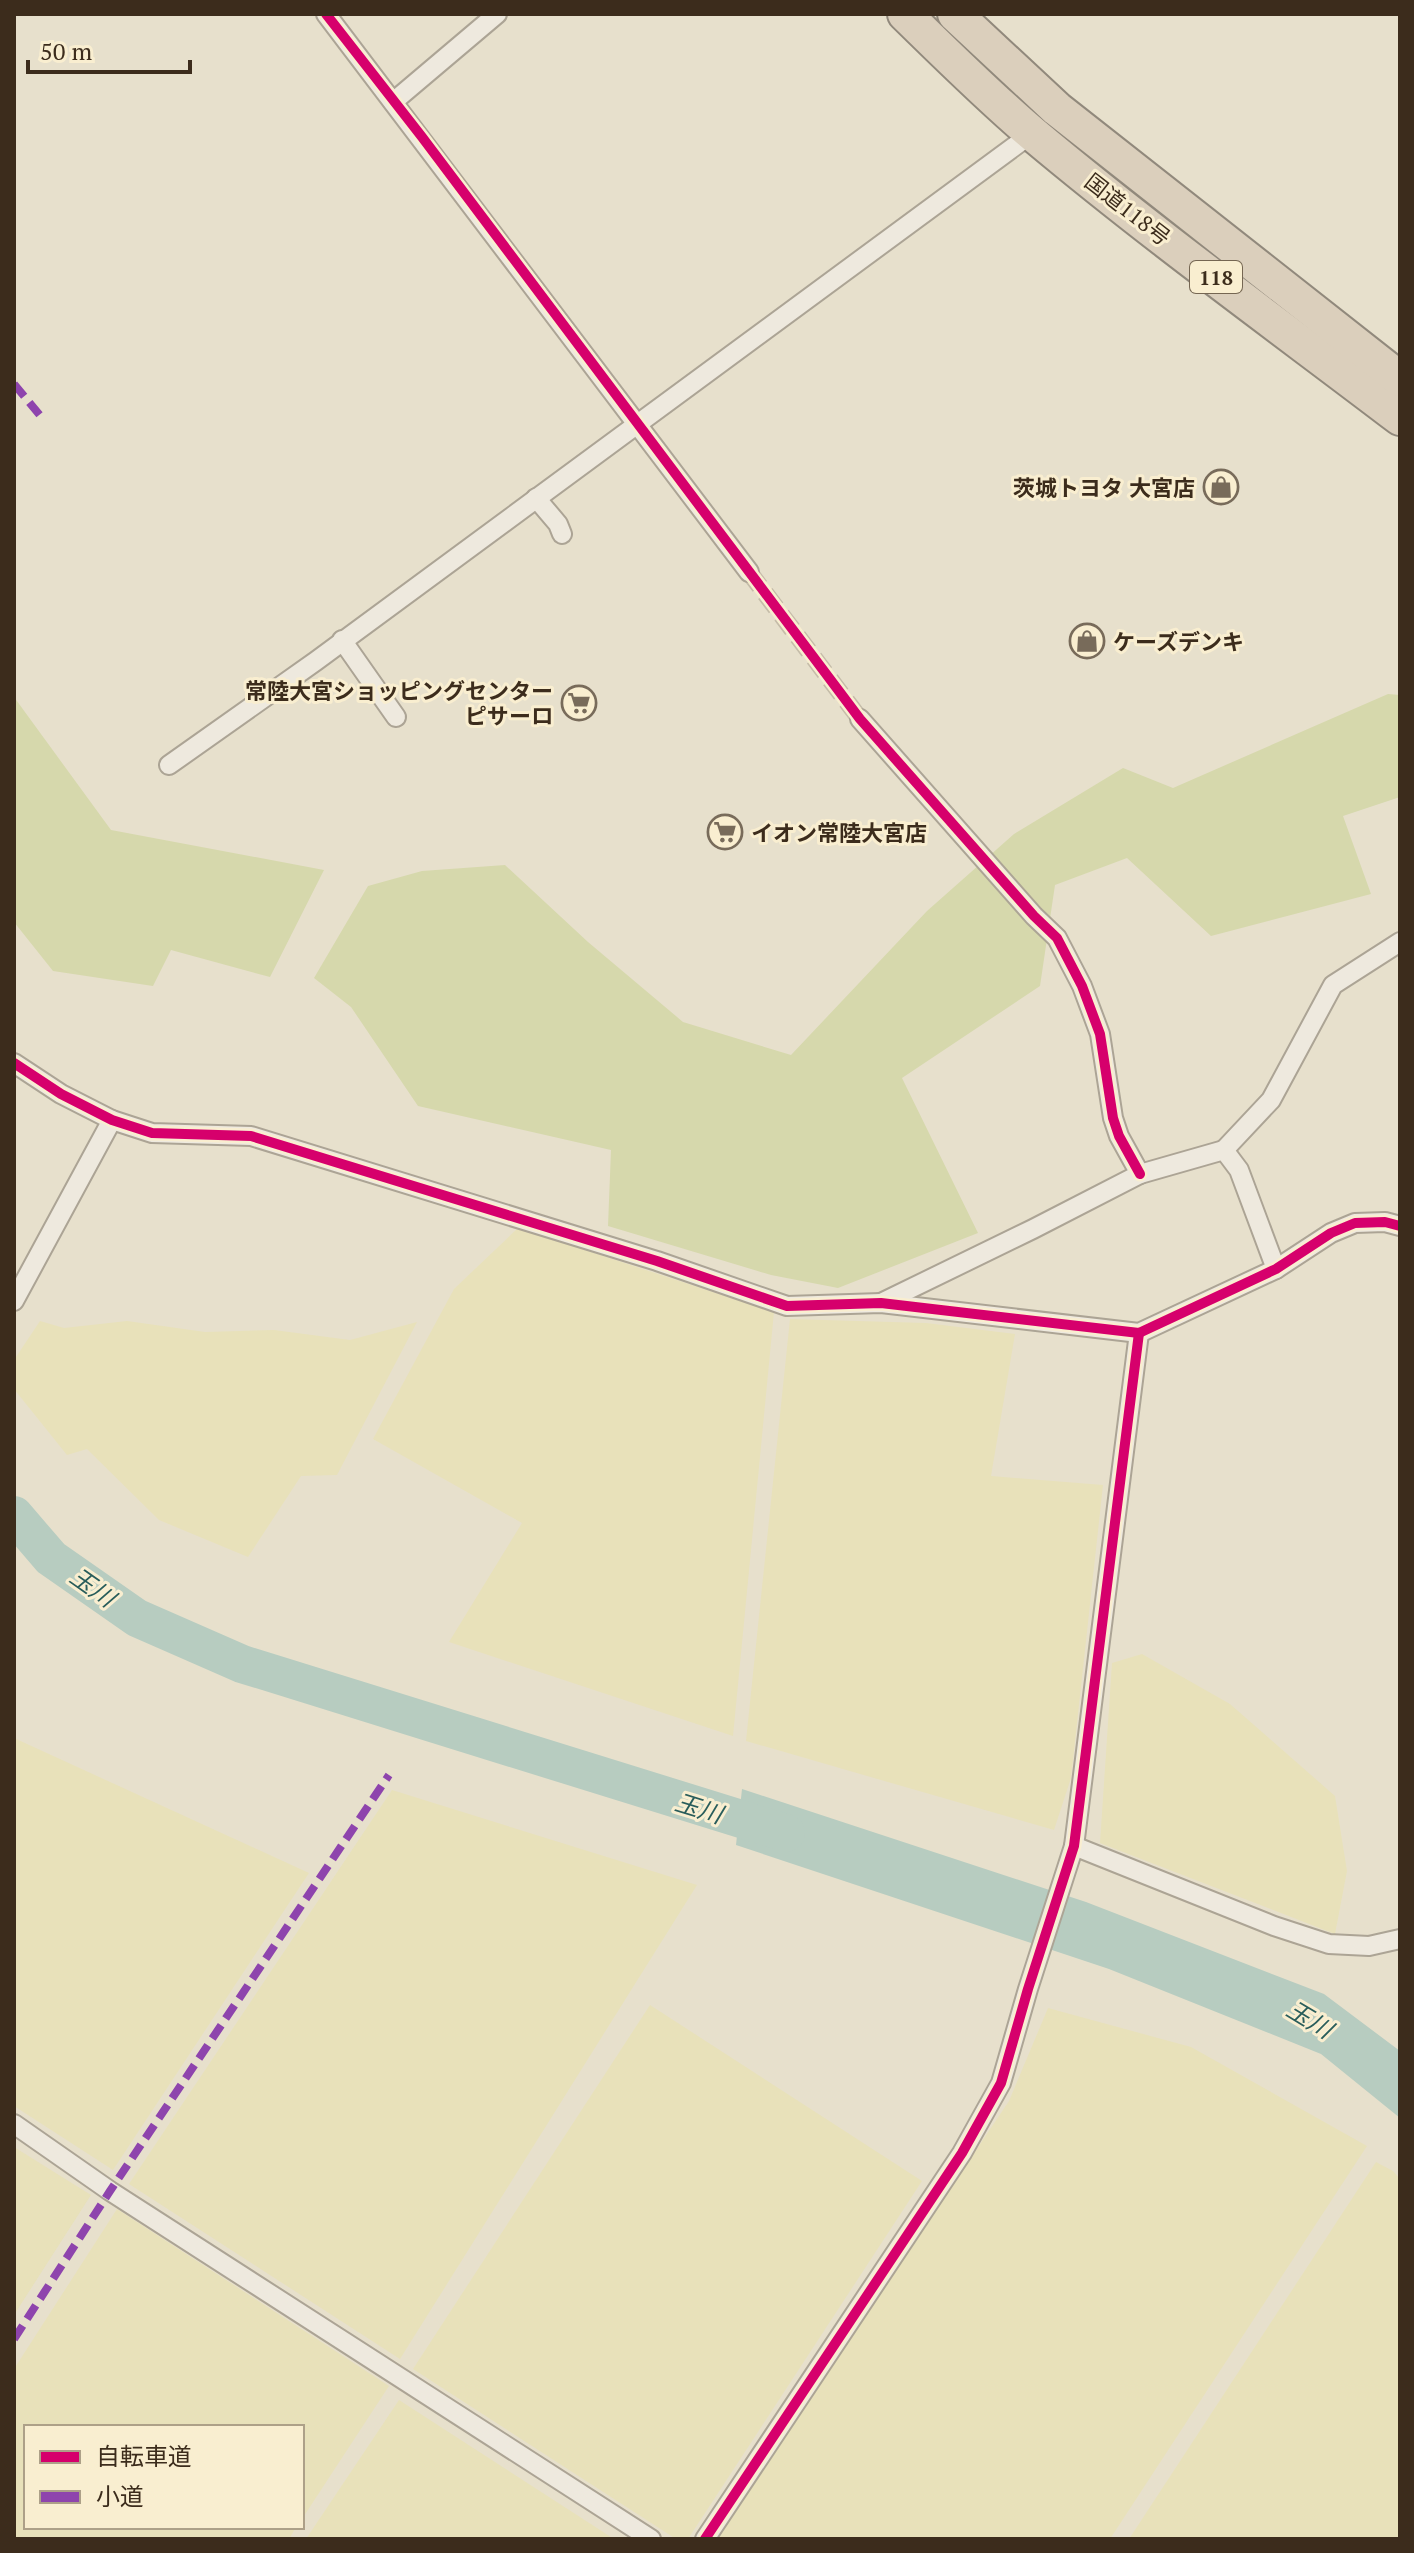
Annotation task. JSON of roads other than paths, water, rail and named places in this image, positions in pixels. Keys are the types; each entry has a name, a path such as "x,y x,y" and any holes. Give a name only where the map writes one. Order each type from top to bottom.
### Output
{"highway":[{"name":"国道118号","path":"905,14 1033,134 1400,418"},
{"name":"国道118号","path":"955,14 1057,109 1400,379"}],"street":[{"path":"326,14 749,572"},
{"path":"393,102 497,14"},
{"path":"169,765 1033,134 1057,109"},
{"path":"536,498 558,524 562,534"},
{"path":"342,640 396,717"},
{"path":"860,719 1057,938 1082,986 1100,1034 1113,1118 1119,1136 1140,1174"},
{"path":"881,1303 1140,1174 1224,1150 1271,1100 1333,985 1400,942"},
{"path":"14,1063 61,1094 112,1120 152,1133 251,1136 657,1261 787,1306 881,1303 1139,1333 1276,1269 1331,1233 1355,1223 1385,1222 1400,1226"},
{"path":"14,1301 112,1120"},
{"path":"1224,1150 1239,1170 1276,1269"},
{"path":"705,2539 962,2153 1001,2083 1074,1846 1139,1333"},
{"path":"1074,1846 1274,1926 1329,1944 1369,1946 1400,1939"},
{"path":"14,2124 123,2199 651,2539"}],"water":[{"path":"742,1789 1086,1902 1324,1994 1400,2051 1400,2118 1321,2054 1109,1969 736,1845"}],"waterway":[{"name":"玉川","path":"14,1515 51,1558 137,1618 242,1664 786,1833"}],"tunnel":[{"path":"749,572 860,719"}],"place":[{"name":"茨城トヨタ 大宮店","path":"1221,487"},
{"name":"ケーズデンキ","path":"1087,641"},
{"name":"常陸大宮ショッピングセンター ピサーロ","path":"579,703"},
{"name":"イオン常陸大宮店","path":"725,832"}]}
